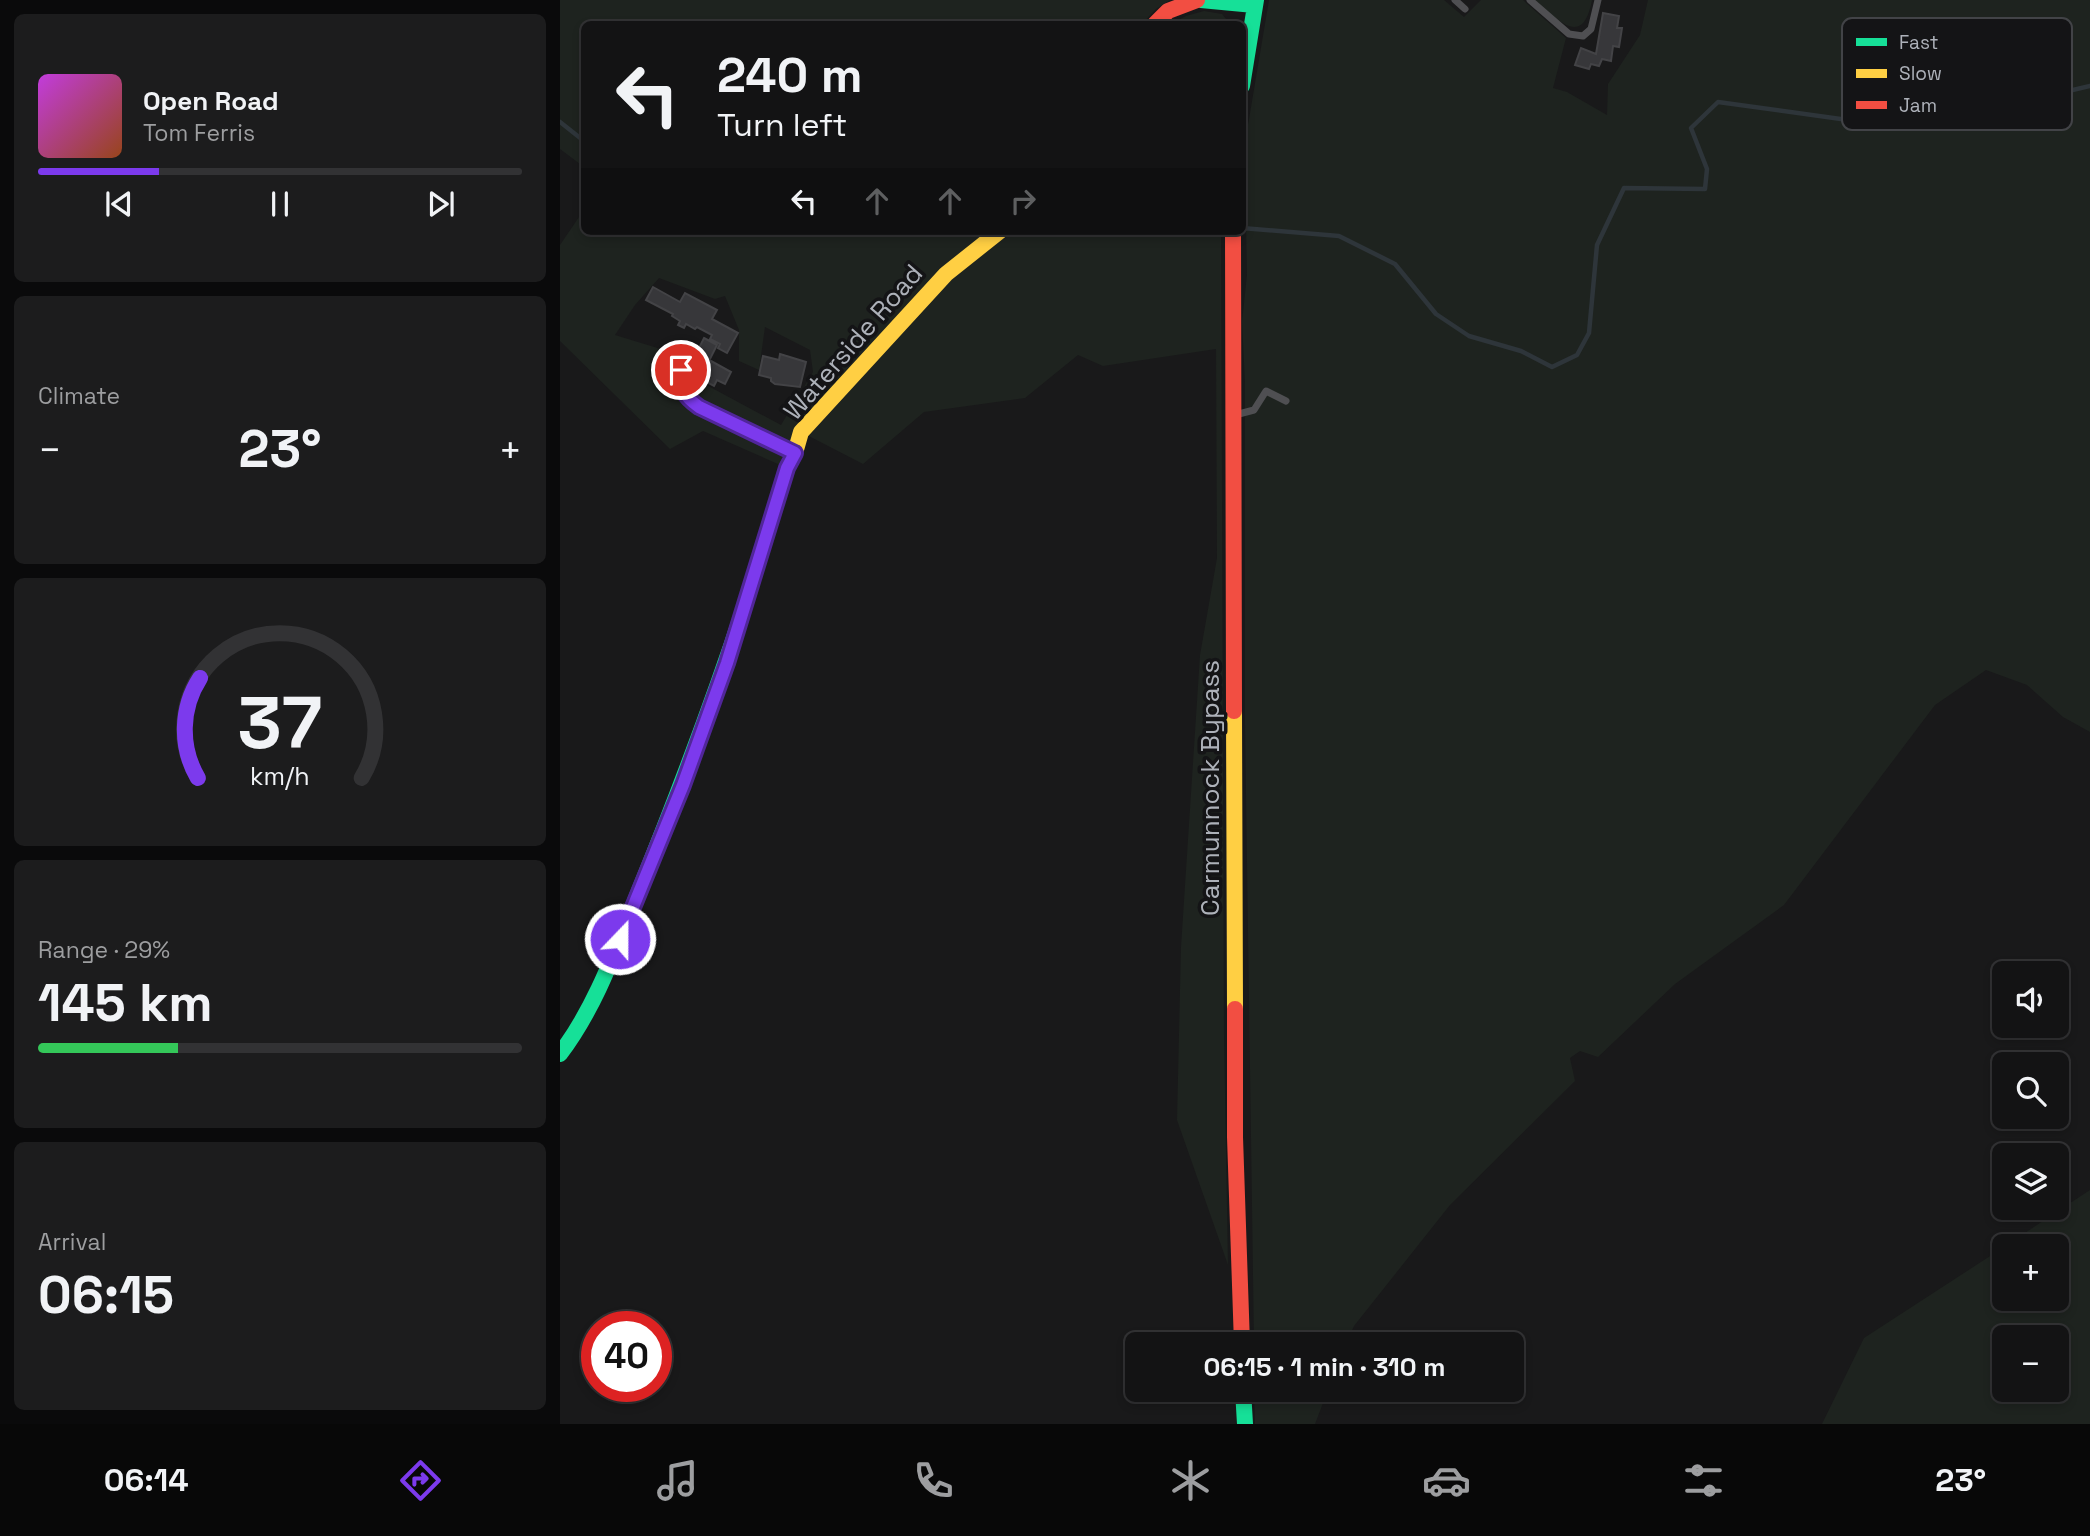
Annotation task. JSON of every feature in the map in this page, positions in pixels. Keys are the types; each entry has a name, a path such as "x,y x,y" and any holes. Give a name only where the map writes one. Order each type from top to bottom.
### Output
{"main road":[{"path":"1158,21 1168,10 1199,0 1255,2 1246,60"},
{"name":"Waterside Road","path":"560,1054 581,1024 609,964 683,785 727,663 787,468 801,432 897,324 946,274 995,235"},
{"name":"Carmunnock Bypass","path":"1233,235 1235,1123 1242,1332"},
{"path":"1244,1402 1245,1424"}],"lane":[{"path":"1455,0 1465,9"},
{"path":"1530,0 1569,34 1583,36 1591,29 1598,0"},
{"path":"685,355 679,386 686,397 699,407 751,434 795,453"},
{"path":"1234,415 1254,410 1266,391 1286,401"}],"shaded area":[{"path":"560,0 1170,0 1145,21 581,21 581,165 560,149"},
{"path":"1269,0 1444,0 1464,17 1481,0 1523,0 1566,38 1553,88 1567,92 1607,115 1608,84 1640,35 1648,0 2090,0 2090,732 2063,717 2027,685 1986,670 1935,705 1784,905 1675,984 1598,1057 1580,1051 1570,1058 1575,1081 1450,1205 1351,1332 1254,1332 1245,725 1245,382 1242,322 1247,275 1248,125"},
{"path":"1535,0 1592,0 1588,15 1583,23 1576,27 1561,22"},
{"path":"1204,11 1222,14 1228,21 1177,21"},
{"path":"581,210 581,235 1221,235 1224,1036 1228,1265 1177,1120 1181,947 1200,655 1217,558 1216,349 1103,366 1078,355 1025,398 924,412 863,464 801,432 787,468 703,431 670,449 560,341 560,245","holes":["659,278 715,299 725,296 739,330 739,361 759,370 765,327 810,350 813,372 781,425 689,378 681,400 670,388 664,350 615,335 635,305"]},
{"path":"2090,1190 2090,1424 1822,1424 1864,1338 1992,1255 1992,1311 2069,1311 2069,1234 2023,1234 2044,1220 2069,1220 2069,1204"},
{"path":"1254,1402 1323,1402 1315,1424 1255,1424"}],"building":[{"path":"1603,13 1619,16 1617,28 1622,28 1619,47 1613,46 1611,61 1602,59 1599,66 1591,64 1589,69 1575,65 1581,48 1596,54"},
{"path":"653,287 680,302 685,293 717,310 712,319 738,333 727,353 718,348 720,344 710,339 712,335 697,327 695,329 686,324 684,328 678,325 680,321 672,316 673,314 646,300"},
{"path":"704,338 717,345 709,361 696,354"},
{"path":"780,354 806,362 800,387 775,384 771,378 759,375 763,356 779,360"},
{"path":"711,361 731,372 725,384 717,380 714,386 701,379"}],"waterway":[{"path":"2072,90 2090,86"},
{"path":"1246,228 1339,236 1395,264 1436,314 1469,336 1521,351 1552,367 1577,355 1589,333 1597,245 1624,188 1705,189 1707,169 1691,128 1718,102 1842,119"},
{"path":"560,122 581,139"}],"traffic: fast":[{"path":"1201,0 1254,5"},
{"path":"1246,61 1256,0"},
{"path":"560,1054 585,1016 614,955 694,749 745,605"},
{"path":"1244,1402 1245,1424"}],"traffic: slow":[{"path":"745,605 787,468 801,432 946,274 995,235"},
{"path":"1234,711 1235,1009"}],"traffic: jam":[{"path":"1158,21 1168,11 1197,0"},
{"path":"1233,235 1234,711"},
{"path":"1235,1009 1235,1137 1242,1332"}],"route":[{"path":"620,939 683,785 727,663 787,468 795,453 699,407 686,397 679,386 681,370"}]}
